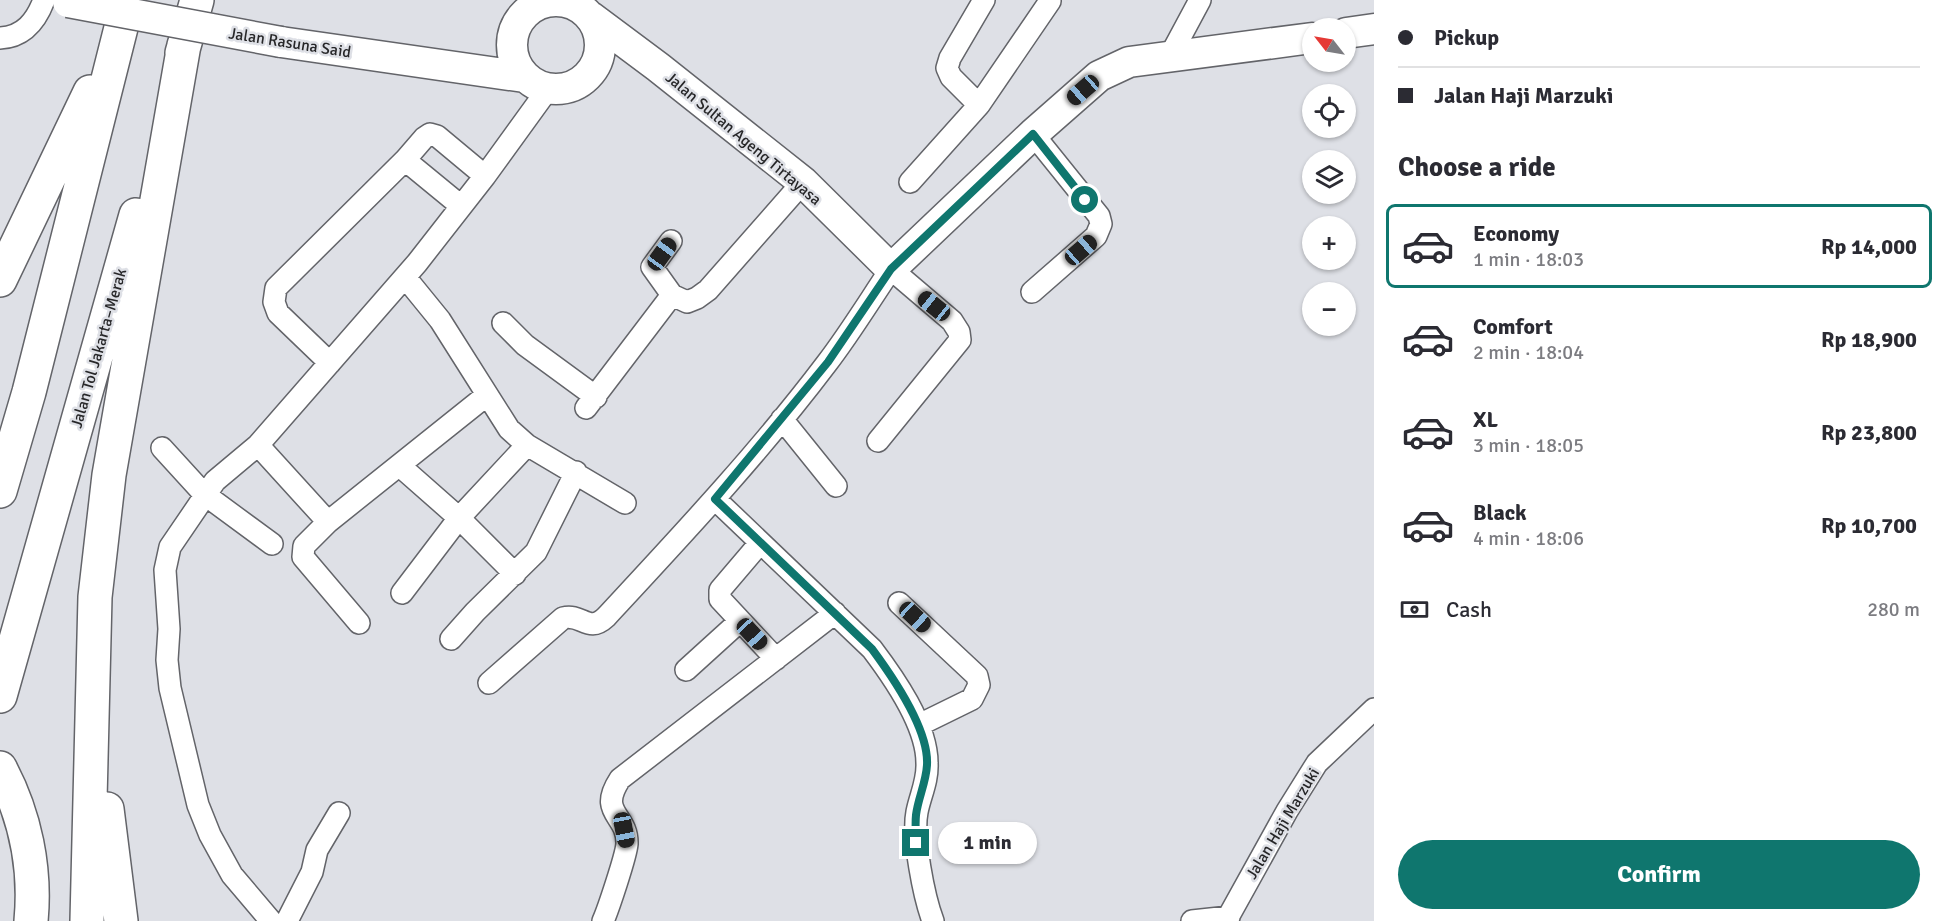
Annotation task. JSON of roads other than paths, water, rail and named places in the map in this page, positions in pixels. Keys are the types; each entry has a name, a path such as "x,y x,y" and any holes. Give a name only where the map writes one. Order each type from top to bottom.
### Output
{"highway":[{"name":"Jalan Tol Jakarta–Merak","path":"0,696 196,0"},
{"path":"0,280 124,15"},
{"path":"0,491 29,392 124,15"},
{"path":"87,921 95,597 109,475 184,45"},
{"path":"0,459 29,392"},
{"path":"93,691 121,921"},
{"path":"0,768 8,783 30,851 33,881 31,921"}],"main road":[{"name":"Jalan Rasuna Said","path":"58,0 281,42 536,83"},
{"path":"567,1 580,7 591,17 599,33 600,51 594,68 582,81 566,89 536,83 514,62 511,45 514,28 524,13 537,2 567,1"},
{"name":"Jalan Sultan Ageng Tirtayasa","path":"591,17 803,182 891,269"},
{"path":"1356,32 1374,29"},
{"path":"891,269 1033,134 1100,76 1129,62 1302,39"}],"street":[{"path":"0,38 9,38 26,30 36,18 44,0"},
{"path":"979,105 951,77 947,68 950,58 984,0"},
{"path":"1170,56 1200,0"},
{"path":"910,182 979,105 1050,1"},
{"path":"271,921 232,875 210,835 198,806 170,688 167,660 170,629 165,570 170,547 214,481 258,445 405,277 485,176 536,83"},
{"path":"1032,292 1096,236 1101,224 1099,216 1033,134"},
{"path":"330,363 278,313 274,302 276,288 405,160 424,138 430,135 437,136 485,176"},
{"path":"405,160 461,206"},
{"path":"671,241 652,267 672,295 687,302 708,290 803,182"},
{"path":"489,682 563,618 575,618 592,625 599,624 715,499 782,419 828,362 891,269 952,321 959,332 960,340 878,441"},
{"path":"405,277 440,320 509,429 527,445 625,503"},
{"path":"503,323 591,402 672,295"},
{"path":"359,623 303,557 304,546 328,522 487,395"},
{"path":"782,419 836,486"},
{"path":"258,445 328,522"},
{"path":"402,594 459,518 527,445"},
{"path":"162,448 204,494 272,544"},
{"path":"400,466 459,518 515,574"},
{"path":"451,639 542,543 576,472"},
{"path":"715,499 872,649 886,667 919,724 928,762 924,789 916,814 916,843 933,921"},
{"path":"760,543 720,591 720,599 776,659"},
{"path":"899,603 977,676 979,686 972,699 919,724"},
{"path":"603,921 627,844 624,830 611,805 610,793 620,779 835,613"},
{"path":"686,670 740,621"},
{"name":"Jalan Haji Marzuki","path":"1227,919 1287,811 1317,763 1374,709"},
{"path":"287,921 312,872 318,850 339,813"},
{"path":"1192,921 1227,919"}]}
